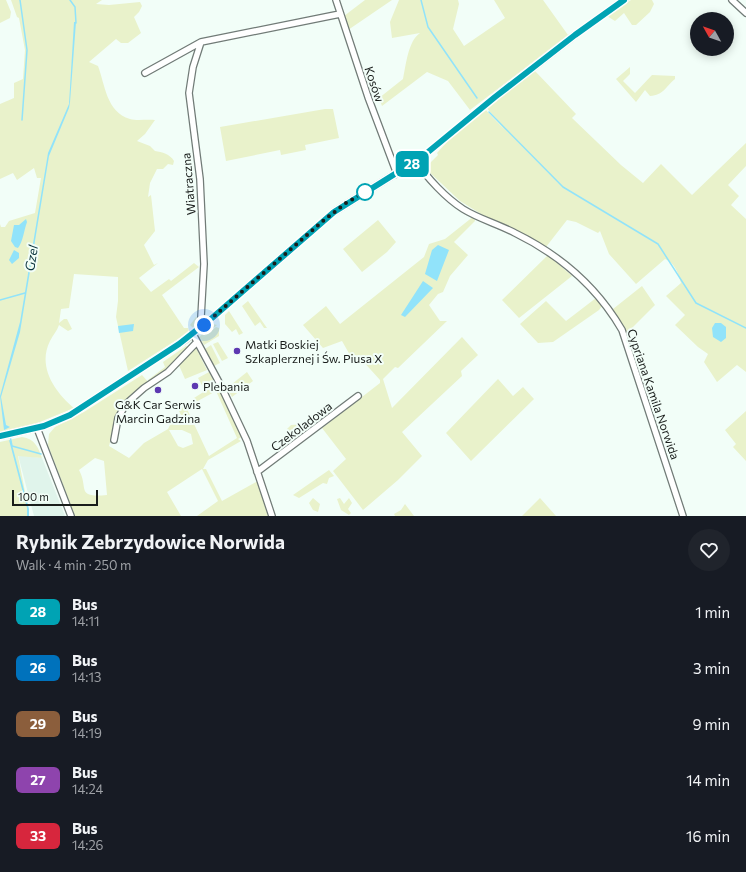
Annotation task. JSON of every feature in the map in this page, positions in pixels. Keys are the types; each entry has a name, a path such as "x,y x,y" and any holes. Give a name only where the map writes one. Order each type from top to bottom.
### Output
{"street":[{"name":"Kosów","path":"336,0 368,97 397,174"},
{"path":"2,436 37,428 70,415 193,334 334,212 416,161 575,35 624,0"},
{"path":"732,0 746,13"},
{"path":"145,73 201,42 340,14"},
{"name":"Wiatraczna","path":"201,42 193,67 189,93 200,179 204,264 201,317 204,325"},
{"name":"Cypriana Kamila Norwida","path":"416,161 453,201 463,209 515,233 543,248 593,288 609,308 622,330 683,516"},
{"path":"193,334 222,386 247,441 272,516"},
{"path":"114,440 118,418 126,404 144,388 168,372 197,342"},
{"name":"Czekoladowa","path":"257,472 358,396"},
{"path":"37,428 71,516"}],"shaded area":[{"path":"18,455 42,458 65,516 34,516"}],"green space":[{"path":"0,0 6,0 11,12 10,18 0,23"},
{"path":"11,0 102,0 96,4 109,5 140,2 142,6 134,17 141,33 128,43 121,43 116,39 89,62 98,66 108,97 116,110 130,119 155,120 145,134 137,141 150,146 155,151 168,155 174,161 173,165 168,164 163,169 157,169 150,183 148,197 151,195 155,231 144,245 154,265 158,263 139,278 151,292 169,279 171,281 194,263 199,267 162,295 184,328 188,328 189,332 128,371 116,317 118,277 74,274 69,308 61,309 59,323 64,319 67,319 72,329 68,331 59,325 50,341 46,360 50,378 55,387 74,408 35,424 0,432 0,224 1,227 5,227 9,221 35,213 41,178 37,178 34,168 17,180 13,173 0,179 0,104 14,98 14,83 23,79 25,50 19,18 17,17"},
{"path":"365,0 392,0 348,30 344,16"},
{"path":"399,0 458,0 459,4 453,29 464,46 505,18 494,0 543,0 568,35 470,110 448,81 427,72 382,106 379,98 403,79 410,47 420,33 392,38 390,22"},
{"path":"631,0 652,0 654,4 650,12 636,25 632,25 624,13 615,21 607,16"},
{"path":"630,67 630,74 623,81 635,93 652,75 675,76 675,79 658,94 650,96 645,90 636,102 616,79"},
{"path":"535,71 576,114 572,118 621,165 643,183 661,164 692,195 746,143 746,166 728,185 739,196 731,205 746,219 746,372 737,365 717,382 704,362 708,354 698,347 675,325 685,315 666,296 681,283 676,269 665,259 636,284 609,254 600,231 598,233 576,222 567,220 546,247 486,217 460,201 425,168 438,155 437,153 454,134 484,108 504,129 486,107"},
{"path":"325,109 333,109 339,138 305,145 306,150 281,155 280,150 226,161 220,127"},
{"path":"474,216 475,221 454,242 468,255 450,276 443,292 438,294 429,305 440,321 447,321 398,368 395,367 383,379 392,408 462,337 478,355 461,371 462,376 402,432 422,456 398,480 363,510 333,471 346,459 322,428 380,383 380,380 361,359 355,364 342,341 323,348 303,325 326,306 340,324 424,257 429,244 445,239"},
{"path":"378,220 396,242 387,252 362,272 343,249"},
{"path":"548,255 572,276 519,318 502,300"},
{"path":"642,286 655,305 626,334 613,309"},
{"path":"596,298 602,306 599,310 553,342 538,343 520,324 546,301 566,321"},
{"path":"248,301 267,328 264,328 260,322 255,326 242,306"},
{"path":"229,311 243,333 239,335 236,329 232,332 225,324 225,315"},
{"path":"196,317 199,318 198,324 193,328 190,325"},
{"path":"213,324 217,325 201,339 198,338"},
{"path":"216,327 219,328 219,336 204,345 201,339"},
{"path":"218,342 228,358 222,361 213,344"},
{"path":"211,345 220,363 214,366 205,349"},
{"path":"186,346 188,347 176,363 150,383 148,380 165,367 163,362"},
{"path":"195,346 207,370 185,379 178,363"},
{"path":"209,372 214,382 204,389 198,378"},
{"path":"247,372 253,381 232,397 227,388"},
{"path":"142,375 149,383 140,390 116,420 109,446 129,458 144,443 168,429 170,425 179,419 183,419 178,409 179,405 190,404 187,409 209,456 237,438 216,391 196,402 194,398 216,384 242,437 238,439 241,441 208,460 203,469 206,469 222,501 258,481 268,516 197,516 218,501 202,469 167,492 181,516 75,516 48,445 49,434 55,427 84,412","holes":["169,430 182,430 191,434 193,444 183,448 178,446","95,458 104,461 107,495 91,495 85,490 79,470"]},
{"path":"498,379 513,396 523,387 534,399 471,461 446,433"},
{"path":"746,411 746,461 733,447 736,444 725,430"},
{"path":"306,424 310,426 311,431 302,436 300,434 290,438 287,434 287,429 291,425"},
{"path":"22,437 35,444 42,458 18,456 28,507 27,516 0,516 0,442"},
{"path":"329,470 334,476 329,478 327,484 323,483 299,498 293,495"},
{"path":"313,498 320,504 318,512 313,510 309,503"},
{"path":"340,498 344,504 349,498 352,503 348,509 351,513 349,515 341,510 337,499"},
{"path":"540,498 556,516 522,516"},
{"path":"405,504 414,516 395,516 394,514 401,510"}],"water":[{"path":"74,22 76,22 69,108 49,156 20,332 1,397 6,425 10,427 4,430 0,396 20,322 48,153 69,104"},
{"path":"26,219 27,222 21,243 18,248 15,247 11,241 14,225 19,225"},
{"path":"438,245 449,250 437,281 425,274 432,250"},
{"path":"14,250 19,253 19,258 12,264 9,260"},
{"path":"423,281 433,288 405,317 401,315"},
{"path":"715,323 721,323 726,327 726,338 721,342 713,337 712,328"},
{"path":"134,324 133,331 119,333 118,326"},
{"path":"9,440 11,441 29,509 29,516 27,516 27,508"}],"waterway":[{"path":"20,0 27,50 22,120"},
{"name":"Gzel","path":"70,0 75,7 76,23"},
{"path":"421,0 428,27 477,98"},
{"path":"489,112 563,187 658,244 696,303 746,328"},
{"path":"0,300 25,293"},
{"name":"Gzel","path":"10,436 12,446"},
{"path":"12,446 41,454"}],"bus line":[{"name":"28","path":"0,436 44,426 70,415 179,344 197,331 334,212 422,157 495,97 575,35 624,0"}],"place":[{"name":"Matki Boskiej Szkaplerznej i Św. Piusa X","path":"237,351"},
{"name":"Plebania","path":"195,386"},
{"name":"G&K Car Serwis Marcin Gadzina","path":"158,390"}],"route":[{"path":"204,325 323,221 346,203 365,192"}]}
